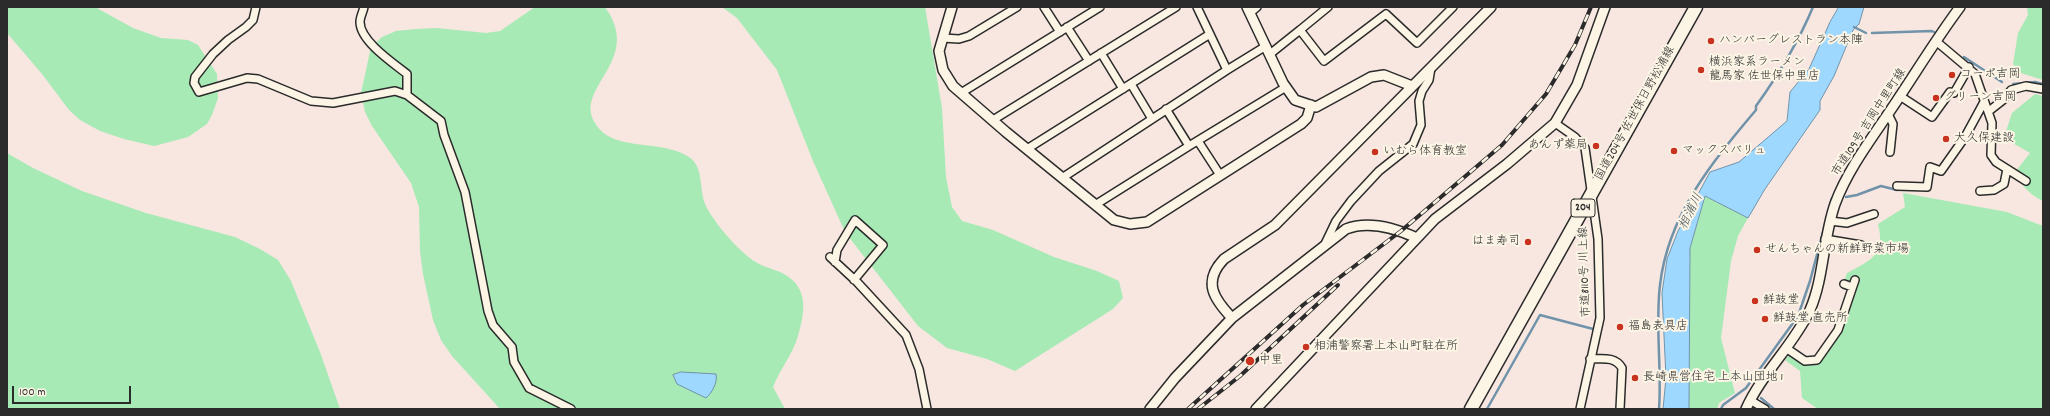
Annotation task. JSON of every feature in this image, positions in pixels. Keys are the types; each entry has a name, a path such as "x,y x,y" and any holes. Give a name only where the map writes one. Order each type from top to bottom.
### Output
{"highway":[{"name":"国道204号 佐世保日野松浦線","path":"1471,409 1696,7"}],"street":[{"path":"256,7 253,20 246,28 228,40 213,54 195,77 194,83 199,92 247,78 258,79 311,101 333,103 395,91 407,95 441,121 444,135 465,192 488,311 493,325 512,347 514,362 529,388 571,409"},
{"path":"364,7 360,22 362,31 373,46 407,74 407,95"},
{"path":"952,7 939,51 942,70 954,86 1027,149 1114,220 1130,224 1147,222 1301,124 1307,118 1311,105"},
{"path":"943,38 959,39 969,36 1017,7"},
{"path":"1044,7 1060,32"},
{"path":"961,92 1100,7"},
{"path":"993,120 1176,7"},
{"path":"1197,7 1227,70"},
{"path":"1062,178 1227,70 1268,50 1300,30 1328,7"},
{"path":"1300,30 1324,61 1386,14 1417,43 1453,7"},
{"path":"1232,318 1218,302 1211,286 1217,266 1224,259 1275,225 1491,7"},
{"path":"1256,409 1436,219 1507,164 1555,123 1576,85 1605,7"},
{"name":"市道109号 吉岡中里町線","path":"1746,409 1754,392 1786,348 1812,305 1830,220 1844,184 1862,153 1960,7"},
{"path":"1251,9 1268,50 1286,87 1295,100 1316,107 1371,77 1384,75 1412,86"},
{"path":"1067,27 1089,61"},
{"path":"1027,149 1210,34"},
{"path":"1937,42 1969,67 1975,74 1984,102 1989,110 1992,123 1991,155 1996,162 2026,181"},
{"path":"1101,53 1123,89"},
{"path":"1900,96 1932,117 1950,92 1954,93 1969,67"},
{"path":"1324,244 1336,221 1351,201 1379,171 1413,144 1421,125 1419,101 1422,91 1429,80 1431,68"},
{"path":"1131,84 1152,118"},
{"path":"1989,110 2004,100 2011,90 2026,86 2043,89"},
{"path":"1095,205 1286,87"},
{"path":"1898,186 1927,187 1930,167 1941,170 1965,137 1984,102"},
{"path":"1166,109 1189,146"},
{"path":"1888,114 1893,124 1890,152"},
{"name":"市道8110号 川上線","path":"1555,123 1575,137 1585,148 1598,239 1600,318 1580,409"},
{"path":"1198,141 1220,175"},
{"path":"1980,191 1994,190 2004,184 2007,169"},
{"path":"1830,220 1847,223 1874,214"},
{"path":"854,280 882,245 855,220 832,259 906,335 919,369 927,409"},
{"path":"1150,409 1175,378 1232,318 1324,244 1346,229 1356,225 1381,226 1401,231 1417,238"},
{"path":"1825,239 1862,245"},
{"path":"1786,348 1805,361 1817,360 1838,330 1853,284 1844,284"},
{"path":"1590,359 1614,359 1619,362 1622,368 1620,409"},
{"path":"1750,400 1765,409"}],"green space":[{"path":"7,7 95,7 133,28 161,38 188,40 198,45 217,74 218,98 207,124 188,137 154,146 124,139 100,131 80,120 69,110 42,74 7,33"},
{"path":"535,7 605,7 615,26 617,43 613,58 593,97 591,110 595,123 603,132 613,138 625,142 677,151 694,161 699,172 703,198 706,206 723,231 753,260 784,274 798,286 803,301 800,327 796,343 773,387 785,409 500,409 452,356 441,340 433,320 423,274 420,251 419,207 411,183 372,126 365,112 361,93 371,47 382,37 396,31 437,28 486,33 500,31"},
{"path":"722,7 925,7 942,108 946,177 952,207 962,221 993,230 1054,257 1097,271 1119,281 1123,298 1113,309 1015,371 987,359 947,348 918,326 845,232 813,161 777,70 737,18"},
{"path":"2027,7 2043,7 2043,80 2021,73 2013,64 2018,33 2028,15"},
{"path":"2035,94 2043,96 2043,201 2026,189 2020,181 2016,171 2030,153 2004,138 2012,113"},
{"path":"7,153 33,168 82,191 146,213 235,237 260,249 278,260 291,281 320,352 340,409 7,409"},
{"path":"1903,193 2007,212 2043,226 2043,409 1818,409 1802,398 1800,371 1785,360 1790,354 1805,365 1819,363 1840,333 1857,281 1852,279 1849,283 1844,281 1847,273 1869,260 1878,250 1880,234 1878,224 1905,207"},
{"path":"1705,196 1748,218 1738,236 1731,261 1721,338 1735,393 1719,403 1717,409 1689,409 1690,248"}],"water":[{"name":"相浦川","path":"1839,7 1864,7 1859,24 1853,30 1834,76 1820,101 1820,110 1765,189 1748,218 1705,196 1690,248 1689,409 1663,409 1666,378 1662,293 1667,259 1678,231 1710,172 1739,162 1787,121 1790,92 1809,69 1830,22"},
{"path":"681,372 716,374 714,387 706,398 677,384 673,375"}],"waterway":[{"name":"相浦川","path":"1659,409 1660,378 1658,316 1660,285 1672,235 1694,191 1708,170 1756,110 1756,106 1794,46 1813,7"},
{"path":"1854,27 1866,33"},
{"path":"1872,33 1932,31 1936,33"},
{"path":"1964,57 2002,82"},
{"path":"2013,84 2035,82 2043,84"},
{"path":"1846,197 1857,195 1881,186 1897,190"},
{"path":"1721,409 1723,405 1746,388 1798,316 1810,281 1832,198"},
{"path":"1487,409 1540,315 1597,330"},
{"path":"1761,398 1774,409"}],"railway":[{"path":"1188,409 1303,305 1401,231 1502,145 1546,94 1575,45 1591,7"},
{"path":"1198,409 1240,376 1338,285"}],"place":[{"name":"ハンバーグレストラン本陣","path":"1711,41"},
{"name":"横浜家系ラーメン 龍馬家 佐世保中里店","path":"1701,70"},
{"name":"コーポ吉岡","path":"1952,75"},
{"name":"グリーン吉岡","path":"1936,98"},
{"name":"大久保建設","path":"1946,139"},
{"name":"あんず薬局","path":"1596,146"},
{"name":"マックスバリュ","path":"1674,151"},
{"name":"いむら体育教室","path":"1375,152"},
{"name":"はま寿司","path":"1528,242"},
{"name":"せんちゃんの新鮮野菜市場","path":"1757,250"},
{"name":"鮮鼓堂","path":"1755,301"},
{"name":"鮮鼓堂 直売所","path":"1765,319"},
{"name":"福島表具店","path":"1620,327"},
{"name":"相浦警察署上本山町駐在所","path":"1306,347"},
{"name":"中里","path":"1250,361"},
{"name":"長崎県営住宅 上本山団地 1","path":"1635,378"}]}
